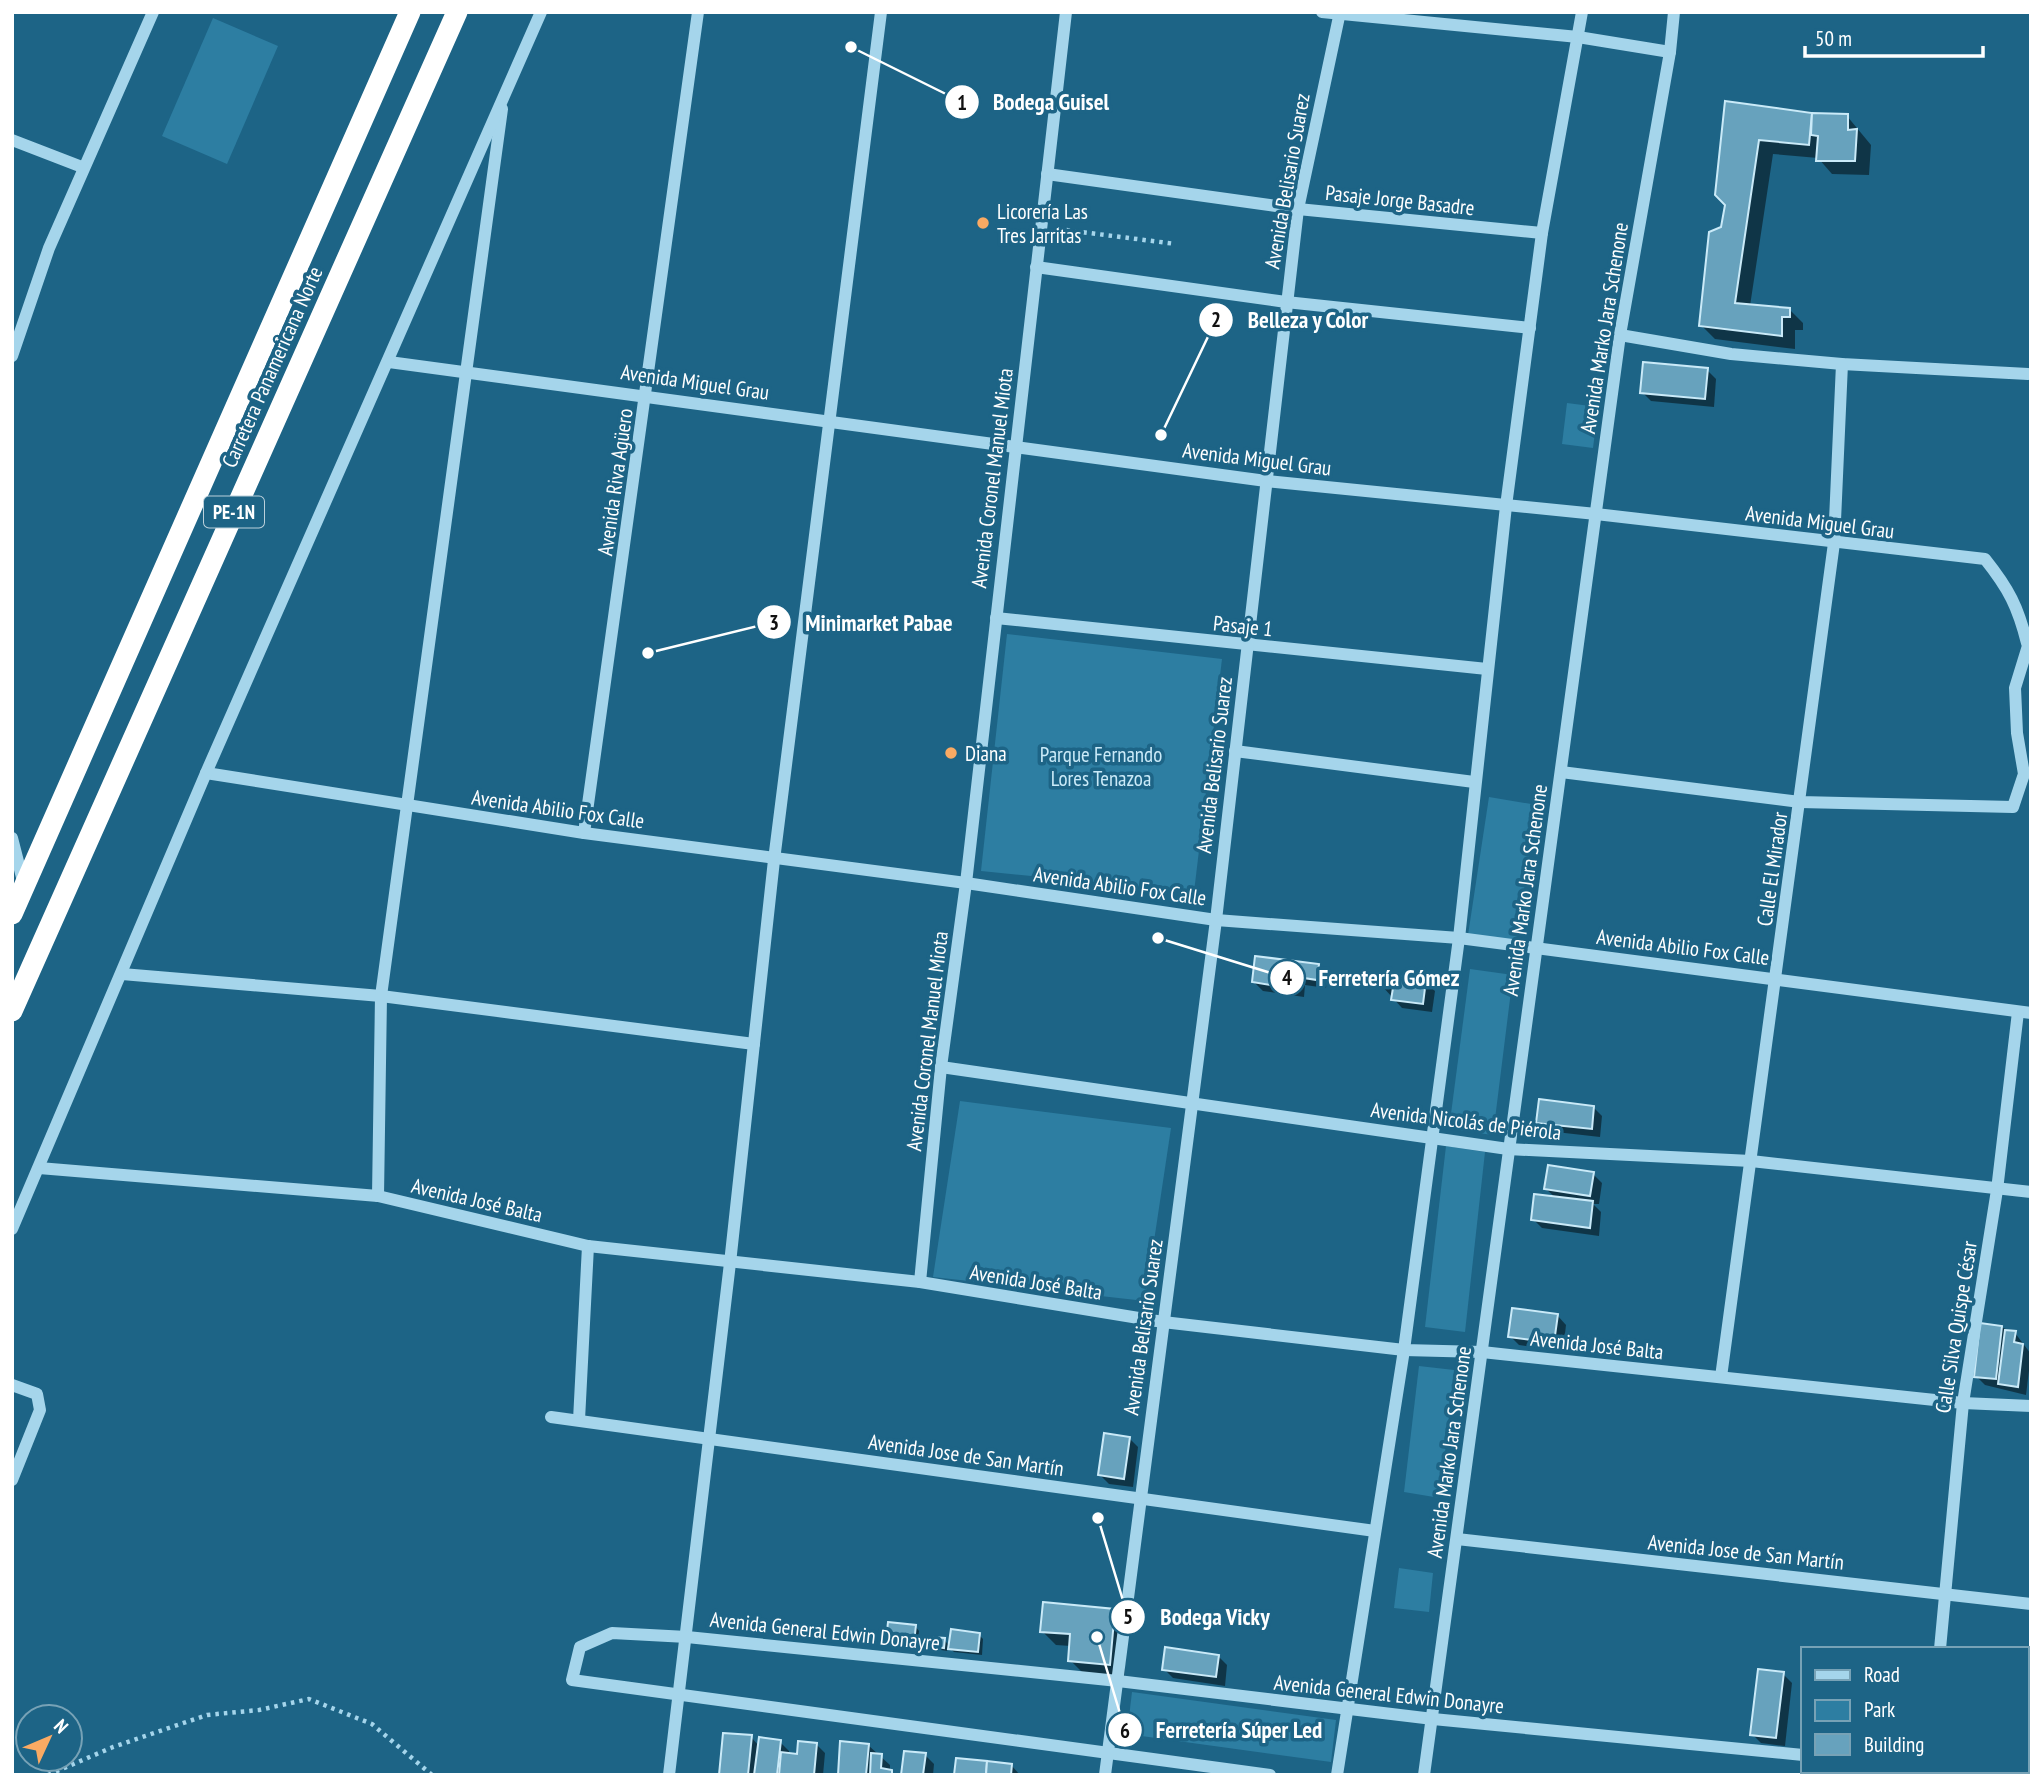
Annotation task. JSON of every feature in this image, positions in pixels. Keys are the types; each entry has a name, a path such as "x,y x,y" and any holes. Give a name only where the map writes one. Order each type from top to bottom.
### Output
{"highway":[{"name":"Carretera Panamericana Norte","path":"12,914 410,12"},
{"name":"Carretera Panamericana Norte","path":"12,1011 457,12"}],"street":[{"path":"12,356 49,248 82,167 153,12"},
{"path":"12,1229 206,773 541,12"},
{"name":"Avenida Riva Agüero","path":"584,833 647,395 698,12"},
{"path":"669,1775 710,1439 774,860 881,12"},
{"name":"Avenida Coronel Manuel Miota","path":"920,1282 941,1067 966,883 1066,12"},
{"path":"1322,12 1578,37 1670,52"},
{"path":"1337,1775 1404,1350 1459,938 1506,506 1542,233 1582,12"},
{"name":"Avenida Marko Jara Schenone","path":"1424,1775 1619,335 1670,52 1674,12"},
{"name":"Avenida Belisario Suarez","path":"1105,1775 1216,920 1298,209 1340,13"},
{"path":"378,1196 381,996 504,93"},
{"path":"12,140 82,167"},
{"name":"Pasaje Jorge Basadre","path":"1047,174 1298,209 1542,233"},
{"path":"1036,267 1286,302 1530,328"},
{"path":"1619,335 1731,355 1842,365 2028,373"},
{"name":"Avenida Miguel Grau","path":"389,362 830,419 1266,481 1596,514 1986,559 2008,587 2029,640"},
{"name":"Calle El Mirador","path":"1721,1377 1834,543 1842,365"},
{"name":"Pasaje 1","path":"996,618 1487,669"},
{"path":"1561,772 1800,802 2012,807 2025,774 2017,733 2015,688 2029,640"},
{"path":"1235,751 1474,782"},
{"name":"Avenida Abilio Fox Calle","path":"206,773 584,833 774,860 966,883 1216,920 1459,938 2024,1013"},
{"path":"12,838 24,887"},
{"path":"122,974 381,996 754,1044"},
{"name":"Calle Silva Quispe César","path":"1940,1647 1963,1403 2024,1013"},
{"name":"Avenida Nicolás de Piérola","path":"941,1067 1508,1150 1751,1161 2031,1192"},
{"name":"Avenida José Balta","path":"38,1168 378,1196 588,1246 920,1282 1163,1322 1404,1350 1482,1352 1963,1403 2031,1406"},
{"path":"579,1420 588,1246"},
{"path":"12,1385 37,1394 40,1410 12,1480"},
{"name":"Avenida Jose de San Martín","path":"551,1417 1375,1531"},
{"name":"Avenida Jose de San Martín","path":"1457,1539 2031,1604"},
{"name":"Avenida General Edwin Donayre","path":"1270,1775 572,1680 580,1647 612,1633 687,1637 1118,1681 1433,1719 1801,1755"}],"path":[{"path":"1059,229 1176,244"},
{"path":"48,1775 113,1747 207,1715 259,1710 309,1699 372,1724 432,1775"}],"green space":[{"path":"213,18 278,46 227,164 162,136"},
{"path":"1567,403 1598,407 1593,448 1562,444"},
{"name":"Parque Fernando Lores Tenazoa","path":"1007,634 1222,659 1194,892 981,871"},
{"path":"1489,797 1537,805 1516,942 1468,935"},
{"path":"1470,969 1513,975 1493,1135 1449,1129"},
{"path":"960,1101 1171,1128 1145,1301 933,1277"},
{"path":"1446,1146 1485,1152 1465,1332 1425,1327"},
{"path":"1419,1366 1454,1370 1440,1498 1404,1492"},
{"path":"1399,1568 1433,1573 1429,1612 1394,1608"},
{"path":"1132,1692 1336,1720 1331,1762 1127,1734"}],"building":[{"path":"1725,101 1812,113 1809,145 1759,140 1735,303 1790,308 1790,317 1782,317 1782,336 1699,326 1709,232 1721,227 1725,205 1715,195"},
{"path":"1812,113 1848,114 1848,130 1857,129 1855,161 1816,161 1818,136 1811,135"},
{"path":"1643,362 1708,368 1705,399 1640,393"},
{"path":"1255,956 1319,964 1317,980 1297,977 1295,989 1252,982"},
{"path":"1382,974 1426,980 1423,1004 1391,1000 1393,988 1380,987"},
{"path":"1539,1099 1594,1106 1592,1129 1536,1123"},
{"path":"1548,1165 1594,1172 1590,1196 1544,1189"},
{"path":"1534,1194 1593,1201 1590,1228 1531,1220"},
{"path":"1512,1308 1558,1314 1554,1343 1508,1337"},
{"path":"1980,1323 2002,1326 1996,1379 1974,1377"},
{"path":"2005,1330 2016,1331 2014,1342 2023,1344 2018,1387 1998,1384"},
{"path":"1104,1433 1130,1437 1124,1479 1098,1475"},
{"path":"1043,1602 1115,1609 1110,1665 1068,1661 1070,1634 1040,1632"},
{"path":"888,1622 916,1625 914,1643 886,1640"},
{"path":"951,1629 980,1633 978,1652 948,1649"},
{"path":"930,1637 945,1638 944,1648 929,1646"},
{"path":"1165,1647 1219,1655 1216,1677 1162,1670"},
{"path":"1758,1669 1784,1672 1776,1738 1750,1735"},
{"path":"723,1733 752,1735 748,1775 719,1775"},
{"path":"759,1737 781,1740 777,1775 754,1775"},
{"path":"798,1741 817,1743 814,1775 779,1775 781,1752 797,1754"},
{"path":"840,1741 869,1744 866,1775 838,1775"},
{"path":"904,1751 926,1753 923,1775 901,1775"},
{"path":"871,1753 882,1754 881,1768 892,1770 892,1775 870,1775"},
{"path":"956,1758 987,1761 986,1775 954,1775"},
{"path":"987,1761 1012,1764 1011,1775 986,1775"}],"place":[{"name":"Bodega Guisel","path":"851,47"},
{"name":"Licorería Las Tres Jarritas","path":"983,223"},
{"name":"Belleza y Color","path":"1161,435"},
{"name":"Minimarket Pabae","path":"648,653"},
{"name":"Diana","path":"951,753"},
{"name":"Ferretería Gómez","path":"1158,938"},
{"name":"Bodega Vicky","path":"1098,1518"},
{"name":"Ferretería Súper Led","path":"1097,1637"}]}
